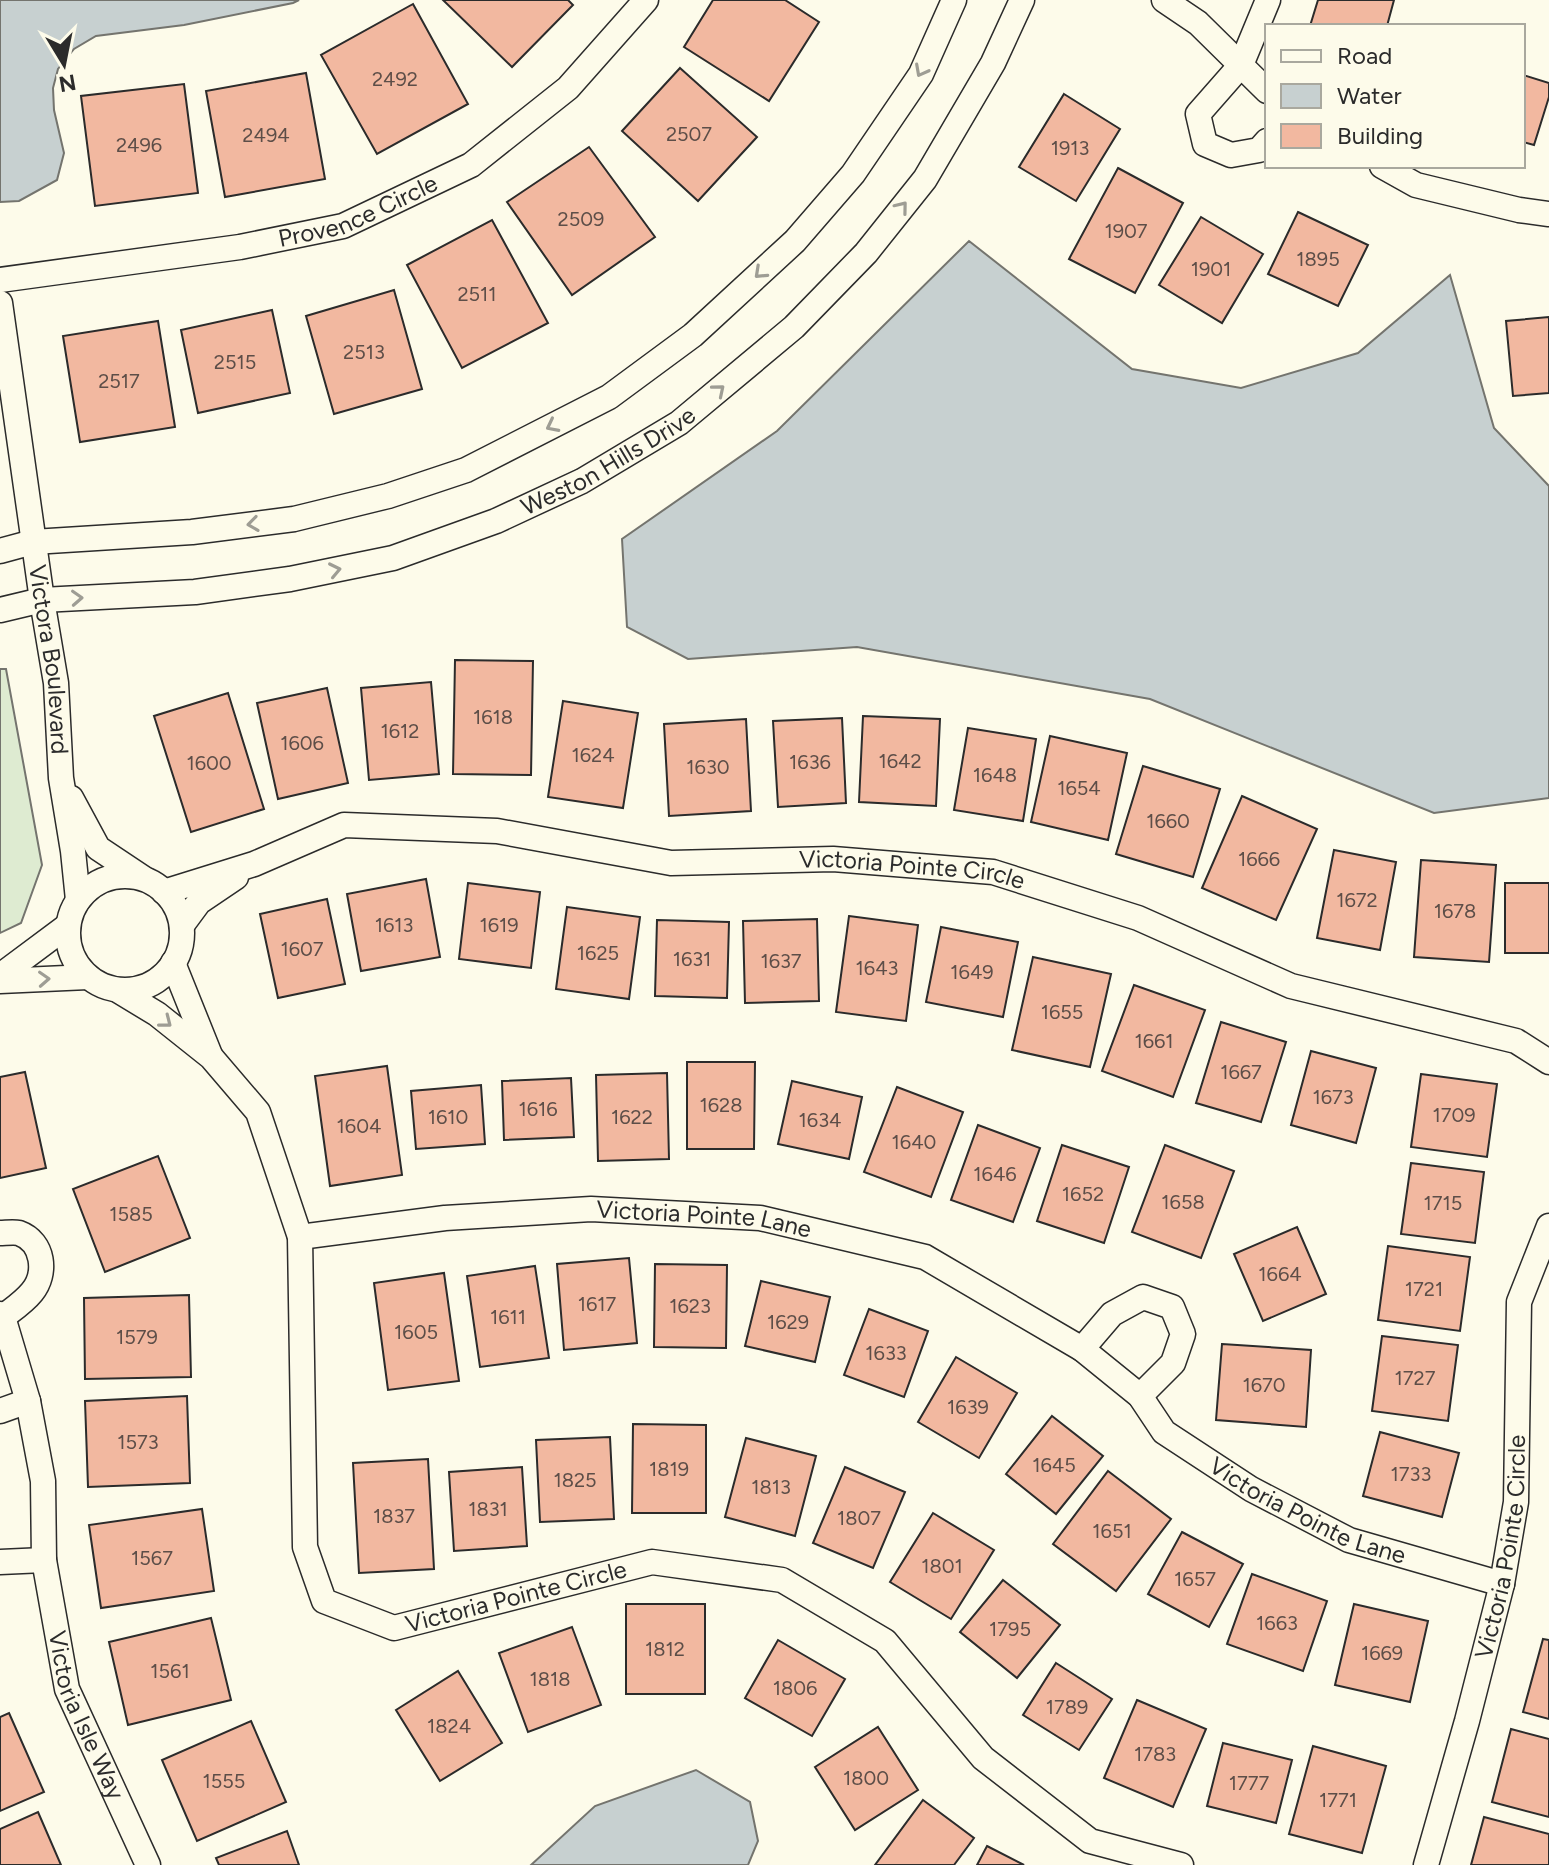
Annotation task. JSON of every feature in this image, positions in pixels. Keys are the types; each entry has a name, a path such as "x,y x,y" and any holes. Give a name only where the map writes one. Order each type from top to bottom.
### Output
{"street":[{"name":"Provence Circle","path":"0,280 240,247 343,226 471,165 568,88 646,0"},
{"path":"0,551 33,542 192,532 294,519 388,496 466,470 609,397 693,335 795,241 853,174 921,74 954,0"},
{"name":"Weston Hills Drive","path":"0,610 42,600 195,592 290,579 393,558 496,521 582,481 679,423 794,327 866,253 925,179 993,63 1022,0"},
{"path":"1164,0 1198,23 1265,89"},
{"path":"1265,143 1259,150 1231,155 1205,144 1198,114 1241,65 1268,0"},
{"path":"1386,168 1416,185 1519,210 1549,214"},
{"name":"Victora Boulevard","path":"0,303 56,683 61,778 78,900"},
{"name":"Victora Boulevard","path":"61,778 98,848 155,886"},
{"name":"Victoria Pointe Circle","path":"155,886 254,864 344,825 497,831 671,863 833,859 993,872 1138,918 1291,986 1516,1041 1549,1062"},
{"name":"Victoria Pointe Circle","path":"182,925 199,902 254,864"},
{"path":"125,876 155,886 175,905 182,925 182,941 173,963 157,981 119,991 88,977 0,978 67,926 78,900 99,881 125,876"},
{"path":"67,926 71,955 88,977"},
{"name":"Victoria Pointe Circle","path":"173,963 211,1057"},
{"name":"Victoria Pointe Circle","path":"119,991 157,1014 211,1057 258,1112 300,1237 305,1547 324,1601 394,1628 652,1562 782,1580 885,1641 983,1758 1090,1841 1181,1865"},
{"name":"Victoria Pointe Lane","path":"300,1237 445,1218 591,1209 760,1218 925,1257 1082,1349 1140,1396 1164,1432 1251,1489 1349,1540 1502,1584"},
{"name":"Victoria Pointe Circle","path":"1426,1865 1502,1584 1516,1502 1519,1302 1549,1226"},
{"name":"Victoria Isle Way","path":"0,1233 19,1233 34,1244 41,1258 41,1274 32,1292 1,1316 28,1401 43,1481 44,1560 67,1689 148,1865"},
{"path":"1082,1349 1112,1314 1143,1297 1172,1307 1183,1334 1173,1363 1140,1396"},
{"path":"0,1411 28,1401"},
{"path":"0,1562 44,1560"}],"green space":[{"path":"0,669 6,669 42,865 21,923 0,933"}],"water":[{"path":"0,0 299,0 184,25 96,36 74,49 58,69 53,88 54,110 64,153 57,180 19,201 0,202"},
{"path":"969,241 1132,369 1241,388 1358,353 1450,275 1494,428 1549,486 1549,798 1434,813 1150,699 857,647 688,659 627,627 622,539 777,431"},
{"path":"696,1770 750,1802 758,1841 748,1865 531,1865 595,1806"}],"building":[{"path":"443,0 568,0 573,5 512,67"},
{"path":"713,0 785,0 819,22 769,101 684,47"},
{"path":"1318,0 1394,0 1388,24 1311,24"},
{"path":"413,4 468,104 377,154 321,55"},
{"path":"680,68 757,137 698,201 622,131"},
{"path":"306,73 325,179 225,197 206,91"},
{"path":"1525,76 1549,83 1549,97 1534,145 1525,143"},
{"path":"184,84 198,193 95,206 81,96"},
{"path":"1064,94 1120,129 1076,201 1019,167"},
{"path":"589,147 655,237 572,295 507,202"},
{"path":"1118,168 1183,203 1135,293 1069,259"},
{"path":"1298,212 1368,245 1338,306 1268,274"},
{"path":"1201,217 1263,254 1222,323 1159,285"},
{"path":"492,220 548,323 462,368 407,265"},
{"path":"394,290 422,389 334,414 306,316"},
{"path":"272,310 290,393 198,413 181,330"},
{"path":"1549,317 1549,393 1513,396 1506,321"},
{"path":"158,321 175,427 80,442 63,336"},
{"path":"455,660 533,661 531,775 453,774"},
{"path":"431,682 439,774 369,780 361,688"},
{"path":"327,688 348,783 278,799 257,703"},
{"path":"228,693 264,809 191,832 154,716"},
{"path":"563,701 638,713 623,808 548,797"},
{"path":"863,716 940,719 936,806 859,802"},
{"path":"842,718 846,803 778,807 773,721"},
{"path":"746,719 751,811 669,816 664,724"},
{"path":"968,728 1036,739 1023,821 954,810"},
{"path":"1050,736 1127,753 1108,840 1031,822"},
{"path":"1143,766 1220,789 1193,877 1116,854"},
{"path":"1242,796 1317,829 1276,920 1202,888"},
{"path":"1334,850 1396,862 1380,950 1317,938"},
{"path":"1421,860 1496,865 1489,962 1414,957"},
{"path":"426,879 440,957 361,971 347,894"},
{"path":"468,883 540,892 531,968 459,959"},
{"path":"1505,883 1549,883 1549,953 1505,953"},
{"path":"327,899 345,984 278,998 260,914"},
{"path":"567,907 640,917 629,999 556,989"},
{"path":"849,916 918,925 906,1021 836,1012"},
{"path":"817,919 819,1001 745,1003 743,921"},
{"path":"657,920 729,922 727,998 655,996"},
{"path":"941,927 1018,942 1003,1017 926,1002"},
{"path":"1033,957 1111,974 1090,1067 1012,1050"},
{"path":"1134,985 1205,1010 1173,1097 1102,1071"},
{"path":"1221,1022 1286,1042 1261,1122 1196,1103"},
{"path":"1311,1051 1376,1068 1356,1143 1291,1125"},
{"path":"687,1062 755,1062 754,1149 687,1149"},
{"path":"387,1066 402,1175 330,1186 315,1076"},
{"path":"25,1072 46,1168 0,1178 0,1077"},
{"path":"667,1073 669,1159 598,1161 596,1075"},
{"path":"1421,1074 1497,1084 1487,1157 1411,1147"},
{"path":"571,1078 574,1137 504,1140 502,1081"},
{"path":"792,1081 862,1097 849,1159 778,1144"},
{"path":"481,1085 485,1144 416,1149 411,1091"},
{"path":"897,1087 963,1112 931,1197 864,1172"},
{"path":"978,1125 1040,1148 1013,1222 951,1200"},
{"path":"1062,1145 1129,1167 1104,1243 1037,1221"},
{"path":"1165,1145 1234,1171 1201,1258 1132,1232"},
{"path":"158,1156 190,1238 105,1272 73,1189"},
{"path":"1411,1163 1484,1172 1475,1243 1401,1234"},
{"path":"1297,1227 1326,1294 1263,1321 1234,1254"},
{"path":"1388,1246 1470,1257 1460,1331 1378,1320"},
{"path":"629,1258 637,1343 564,1350 557,1264"},
{"path":"655,1264 727,1265 726,1348 654,1347"},
{"path":"535,1266 549,1358 480,1367 467,1276"},
{"path":"444,1273 459,1381 388,1390 374,1283"},
{"path":"761,1281 830,1297 815,1362 745,1346"},
{"path":"189,1295 191,1377 85,1379 84,1298"},
{"path":"869,1309 928,1331 904,1397 844,1375"},
{"path":"1382,1336 1458,1345 1448,1421 1372,1411"},
{"path":"1222,1344 1311,1350 1306,1427 1216,1420"},
{"path":"956,1357 1017,1393 979,1458 918,1422"},
{"path":"187,1396 190,1483 88,1487 85,1401"},
{"path":"1052,1416 1103,1456 1056,1514 1006,1474"},
{"path":"633,1424 706,1425 706,1513 632,1513"},
{"path":"1380,1432 1459,1453 1442,1517 1363,1496"},
{"path":"610,1437 614,1519 540,1522 536,1440"},
{"path":"746,1438 816,1456 795,1536 725,1517"},
{"path":"428,1459 434,1569 359,1573 353,1463"},
{"path":"522,1467 527,1546 454,1551 449,1472"},
{"path":"845,1467 905,1492 873,1568 813,1543"},
{"path":"1108,1471 1171,1519 1116,1591 1053,1544"},
{"path":"202,1509 214,1591 101,1608 89,1525"},
{"path":"933,1513 994,1550 951,1619 890,1582"},
{"path":"1182,1532 1243,1564 1209,1627 1148,1594"},
{"path":"1252,1574 1327,1601 1303,1671 1227,1644"},
{"path":"1003,1580 1060,1625 1017,1678 960,1632"},
{"path":"626,1604 705,1604 705,1694 626,1694"},
{"path":"1354,1604 1428,1621 1410,1702 1335,1685"},
{"path":"211,1618 231,1700 128,1725 109,1642"},
{"path":"572,1627 601,1705 528,1732 499,1653"},
{"path":"1543,1639 1549,1640 1549,1719 1523,1712"},
{"path":"778,1640 845,1679 812,1736 745,1698"},
{"path":"1056,1663 1112,1699 1079,1750 1023,1715"},
{"path":"458,1671 502,1743 440,1781 396,1710"},
{"path":"1137,1700 1206,1729 1173,1807 1104,1778"},
{"path":"9,1713 44,1792 0,1811 0,1717"},
{"path":"251,1721 286,1802 197,1841 162,1760"},
{"path":"878,1727 918,1790 855,1830 815,1767"},
{"path":"1511,1729 1549,1739 1549,1817 1492,1802"},
{"path":"1223,1743 1292,1760 1276,1823 1207,1806"},
{"path":"1313,1746 1386,1766 1362,1853 1289,1834"},
{"path":"923,1800 974,1838 954,1865 875,1865"},
{"path":"38,1812 61,1865 0,1865 0,1829"},
{"path":"1484,1817 1549,1834 1549,1865 1471,1865"},
{"path":"287,1831 299,1865 219,1865 216,1858"},
{"path":"987,1846 1024,1865 977,1865"}]}
